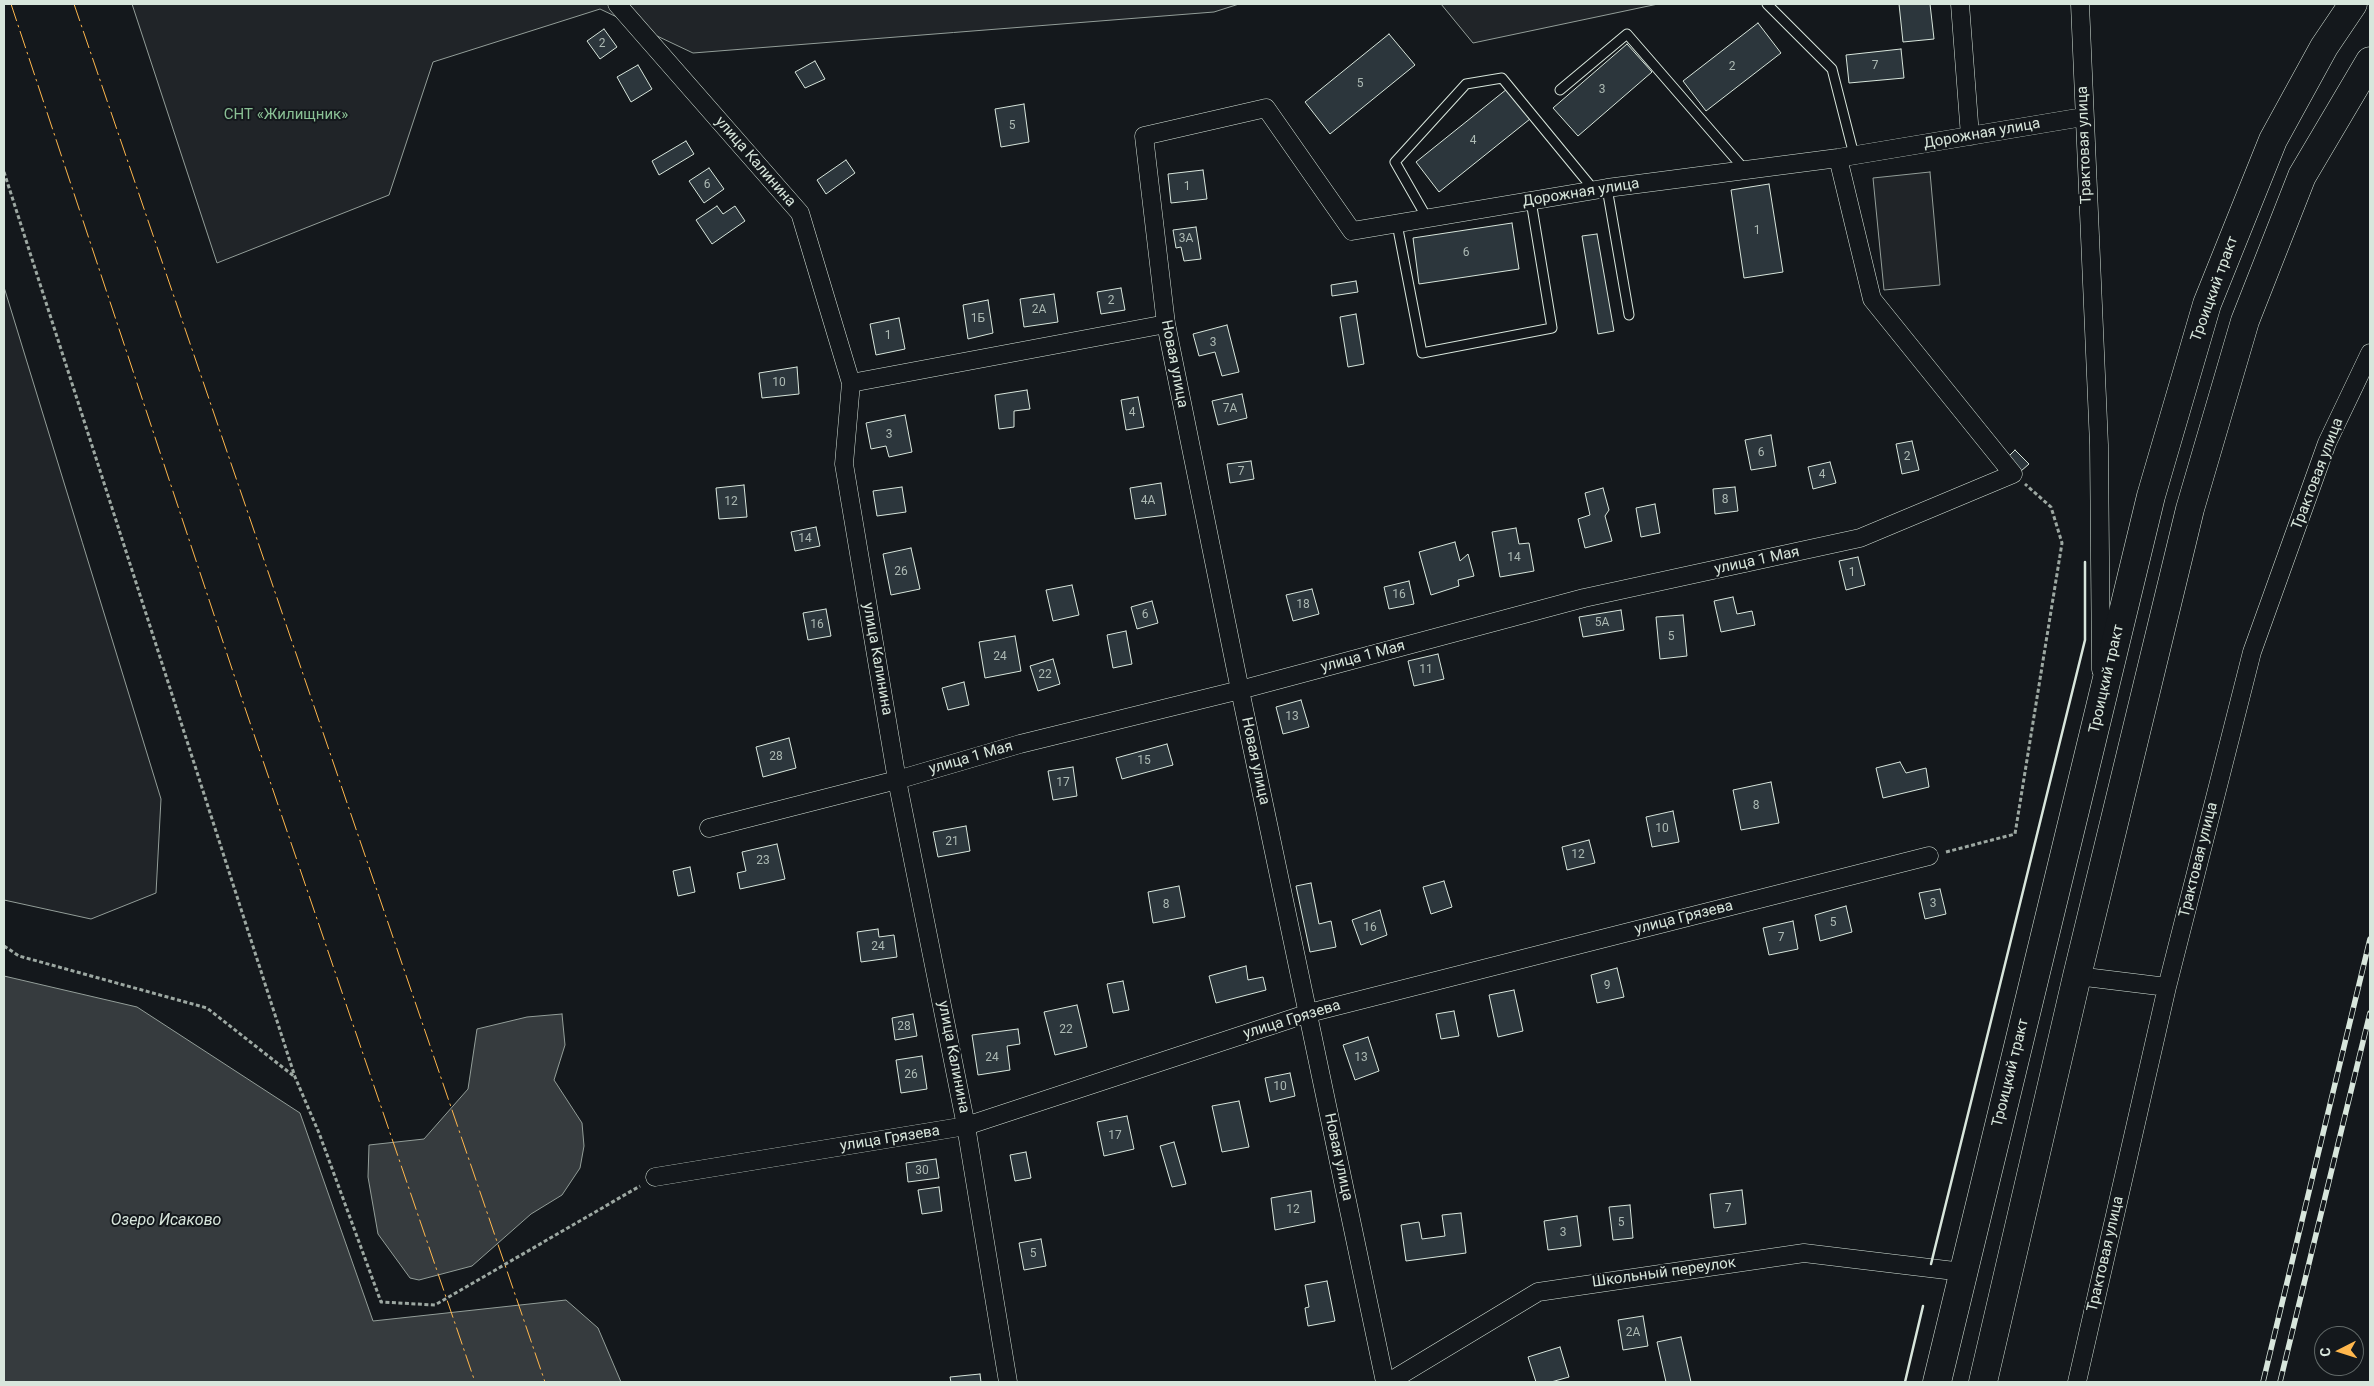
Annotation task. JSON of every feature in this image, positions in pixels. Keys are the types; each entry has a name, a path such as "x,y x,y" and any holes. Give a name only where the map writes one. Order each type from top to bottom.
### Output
{"main road":[{"name":"Троицкий тракт","path":"1936,1382 2151,496 2207,304 2273,140 2324,47 2353,4"},
{"path":"1983,1382 2076,976 2190,509 2245,320 2302,176 2370,61"}],"street":[{"name":"улица Калинина","path":"617,4 800,213 851,382 844,464 897,780 966,1126 1008,1382"},
{"path":"1960,4 1970,136"},
{"name":"Трактовая улица","path":"2080,4 2083,116 2099,445 2101,706"},
{"name":"Дорожная улица","path":"1144,136 1266,108 1352,231 1601,189 1846,156 2083,116"},
{"name":"Новая улица","path":"1144,136 1166,324 1240,690 1385,1382"},
{"path":"1846,156 1872,299 2013,474"},
{"path":"851,382 1166,324"},
{"name":"Трактовая улица","path":"2077,1382 2167,987 2252,652 2327,443 2370,353"},
{"name":"улица 1 Мая","path":"709,828 897,780 1020,744 1240,690 1584,598 1860,538 2013,474"},
{"name":"улица Грязева","path":"655,1177 966,1126 1309,1013 1929,856"},
{"path":"2076,976 2167,987"},
{"name":"Школьный переулок","path":"1389,1382 1538,1292 1804,1253 1963,1272"}],"lane":[{"path":"1767,4 1832,69 1846,156"},
{"path":"1560,90 1627,34 1745,170"},
{"path":"1427,218 1395,162 1466,84 1502,78 1601,189 1629,315"},
{"path":"1397,224 1422,353 1552,328 1531,201"}],"path":[{"path":"4,172 295,1077 319,1132 381,1302 435,1305 655,1177"},
{"path":"1929,856 2015,834 2062,542 2051,506 2013,474"},
{"path":"4,946 19,956 207,1008 295,1077"}],"green space":[{"name":"СНТ «Жилищник»","path":"132,4 1239,4 1214,12 693,53 600,9 433,62 389,195 217,263"},
{"path":"1441,4 1658,4 1473,43"},
{"path":"1930,172 1940,285 1884,290 1873,178"},
{"path":"4,287 161,799 156,893 91,919 4,900"}],"water":[{"name":"Озеро Исаково","path":"4,976 137,1007 300,1113 373,1321 566,1300 598,1328 621,1382 4,1382"},
{"path":"562,1014 565,1045 554,1080 582,1123 584,1146 580,1168 562,1195 531,1214 472,1266 419,1280 410,1278 378,1234 368,1177 369,1145 424,1139 468,1089 477,1029 527,1017"}],"building":[{"path":"1899,4 1930,4 1934,39 1903,42"},
{"path":"1758,23 1781,53 1706,111 1683,81"},
{"path":"604,29 617,47 600,59 587,41"},
{"path":"1389,34 1415,65 1330,134 1305,102"},
{"path":"1627,44 1652,72 1578,136 1553,108"},
{"path":"1901,49 1904,78 1849,83 1846,55"},
{"path":"815,61 825,79 805,88 795,72"},
{"path":"638,65 652,89 631,102 617,77"},
{"path":"1507,89 1530,119 1439,192 1416,162"},
{"path":"1024,104 1029,142 1001,147 995,109"},
{"path":"686,141 694,154 659,175 652,161"},
{"path":"846,160 855,173 826,194 817,180"},
{"path":"709,168 724,189 704,203 689,181"},
{"path":"1203,170 1207,199 1171,203 1168,174"},
{"path":"1769,184 1783,272 1744,278 1731,190"},
{"path":"717,206 723,214 735,206 745,221 712,244 696,220"},
{"path":"1512,223 1519,269 1419,284 1413,238"},
{"path":"1196,227 1201,259 1184,261 1181,247 1176,248 1173,230"},
{"path":"1597,234 1614,331 1598,334 1582,236"},
{"path":"1356,281 1358,292 1332,296 1331,285"},
{"path":"1121,288 1125,310 1101,314 1097,292"},
{"path":"1054,294 1058,322 1024,327 1020,299"},
{"path":"988,300 993,333 968,339 963,305"},
{"path":"1356,314 1364,364 1348,367 1340,317"},
{"path":"899,318 905,349 876,355 870,324"},
{"path":"1227,325 1239,372 1222,376 1215,352 1199,356 1193,334"},
{"path":"797,367 799,394 762,398 759,373"},
{"path":"1027,390 1030,409 1014,411 1014,427 999,429 995,395"},
{"path":"1242,394 1247,418 1218,425 1212,401"},
{"path":"1138,397 1144,427 1126,430 1121,400"},
{"path":"905,415 912,452 889,457 886,446 871,449 866,423"},
{"path":"1771,435 1776,466 1751,470 1745,440"},
{"path":"1912,441 1919,470 1902,474 1896,444"},
{"path":"2015,450 2029,464 2021,471 2008,457"},
{"path":"1251,461 1254,479 1230,483 1227,464"},
{"path":"1830,462 1836,483 1813,489 1808,467"},
{"path":"1161,483 1166,515 1135,519 1130,488"},
{"path":"744,485 747,517 719,519 716,488"},
{"path":"902,487 906,512 877,516 873,491"},
{"path":"1735,487 1738,511 1715,514 1713,489"},
{"path":"1603,488 1609,510 1605,516 1612,541 1585,548 1578,519 1590,515 1585,493"},
{"path":"1655,504 1660,533 1641,537 1636,508"},
{"path":"816,527 820,546 795,551 791,532"},
{"path":"1516,528 1519,544 1529,543 1534,571 1500,577 1492,532"},
{"path":"1455,542 1460,561 1468,554 1474,576 1458,580 1459,586 1431,595 1419,552"},
{"path":"911,548 920,589 891,595 883,554"},
{"path":"1858,557 1865,585 1846,590 1839,561"},
{"path":"1409,581 1414,604 1389,609 1384,587"},
{"path":"1072,585 1079,615 1053,621 1046,590"},
{"path":"1312,589 1319,614 1293,621 1286,595"},
{"path":"1733,597 1737,614 1752,611 1755,625 1721,632 1714,601"},
{"path":"1152,601 1158,623 1137,629 1131,607"},
{"path":"826,609 831,636 808,640 803,613"},
{"path":"1621,610 1624,630 1583,637 1579,617"},
{"path":"1683,615 1687,656 1660,659 1656,617"},
{"path":"1126,631 1132,664 1113,668 1107,635"},
{"path":"1015,636 1021,671 985,678 979,642"},
{"path":"1438,654 1444,679 1414,686 1408,661"},
{"path":"1053,659 1060,684 1038,691 1030,666"},
{"path":"964,682 969,705 948,710 942,688"},
{"path":"1301,700 1309,727 1283,734 1276,707"},
{"path":"789,738 796,768 763,777 756,747"},
{"path":"1167,744 1173,765 1122,779 1116,758"},
{"path":"1900,762 1906,773 1926,768 1929,787 1883,798 1876,768"},
{"path":"1073,767 1077,796 1053,800 1048,771"},
{"path":"1771,782 1779,823 1741,830 1733,790"},
{"path":"1673,811 1679,842 1652,847 1646,817"},
{"path":"966,826 970,851 938,857 933,832"},
{"path":"1589,840 1595,863 1567,870 1562,847"},
{"path":"777,844 785,879 740,889 737,873 746,871 742,852"},
{"path":"690,867 695,892 678,896 673,871"},
{"path":"1444,881 1452,907 1431,914 1423,887"},
{"path":"1311,883 1319,924 1331,921 1336,947 1310,952 1296,886"},
{"path":"1179,886 1185,917 1153,923 1148,892"},
{"path":"1940,889 1946,914 1925,919 1919,893"},
{"path":"1846,906 1852,932 1820,941 1815,915"},
{"path":"1380,910 1387,935 1361,945 1352,920"},
{"path":"1793,921 1798,949 1769,955 1763,928"},
{"path":"878,929 879,937 894,935 897,957 861,962 857,932"},
{"path":"1246,966 1248,980 1263,977 1266,990 1216,1003 1209,976"},
{"path":"1617,968 1624,997 1597,1003 1591,975"},
{"path":"1123,981 1129,1010 1113,1013 1107,984"},
{"path":"1514,990 1523,1031 1498,1037 1489,995"},
{"path":"1077,1005 1087,1047 1055,1055 1044,1012"},
{"path":"1454,1011 1459,1036 1441,1039 1436,1014"},
{"path":"913,1014 917,1036 895,1040 892,1018"},
{"path":"1018,1029 1020,1044 1007,1046 1010,1070 978,1075 972,1035"},
{"path":"1368,1037 1379,1071 1355,1080 1343,1045"},
{"path":"922,1056 927,1089 901,1093 896,1060"},
{"path":"1290,1073 1295,1096 1270,1102 1265,1078"},
{"path":"1239,1101 1249,1147 1222,1152 1212,1106"},
{"path":"1127,1116 1134,1149 1104,1156 1097,1122"},
{"path":"1174,1142 1186,1184 1172,1187 1160,1146"},
{"path":"1026,1152 1031,1178 1015,1181 1010,1155"},
{"path":"936,1159 939,1178 908,1182 906,1163"},
{"path":"939,1187 942,1211 922,1214 918,1190"},
{"path":"1742,1190 1746,1224 1714,1228 1710,1194"},
{"path":"1311,1191 1315,1222 1275,1230 1271,1198"},
{"path":"1630,1205 1633,1238 1613,1240 1609,1207"},
{"path":"1461,1213 1466,1253 1406,1261 1401,1225 1419,1222 1422,1239 1445,1236 1442,1215"},
{"path":"1577,1216 1581,1246 1548,1250 1544,1221"},
{"path":"1041,1239 1046,1266 1024,1270 1019,1243"},
{"path":"1327,1281 1335,1321 1308,1326 1305,1308 1309,1307 1305,1285"},
{"path":"1643,1316 1648,1346 1623,1350 1618,1320"},
{"path":"1681,1337 1691,1382 1666,1382 1657,1342"},
{"path":"1560,1347 1569,1377 1551,1382 1536,1382 1528,1357"},
{"path":"980,1374 981,1382 951,1382 950,1377"}],"railway":[{"path":"2263,1382 2370,939"},
{"path":"2280,1382 2370,1013"}],"wall":[{"path":"1931,1264 2085,640 2085,562"},
{"path":"1905,1382 1923,1306"}],"power":[{"path":"11,4 245,708 475,1382"},
{"path":"74,4 545,1382"}]}
